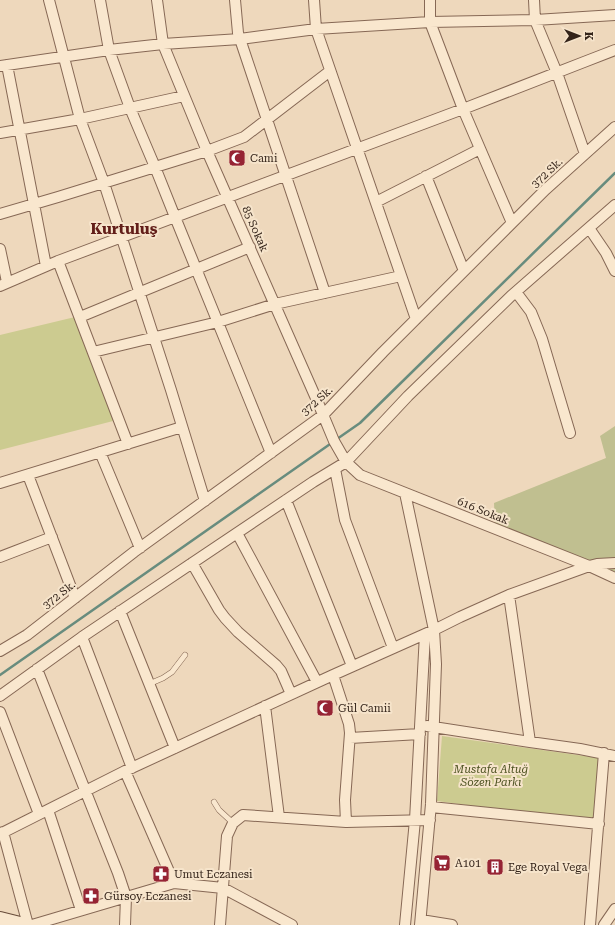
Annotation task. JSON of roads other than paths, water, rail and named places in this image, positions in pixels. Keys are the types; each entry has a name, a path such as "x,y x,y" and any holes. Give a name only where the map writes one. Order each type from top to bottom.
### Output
{"street":[{"path":"49,0 80,119 104,183 205,501"},
{"path":"100,0 109,50 130,108 271,453"},
{"name":"85 Sokak","path":"157,0 163,44 184,96 334,441 346,462"},
{"path":"235,0 238,33 325,293"},
{"path":"314,0 316,29 416,319"},
{"path":"430,0 430,22 463,109 512,223"},
{"path":"534,0 535,20 557,73 585,154"},
{"path":"46,266 20,130 4,65 109,50 163,44 240,39 316,29 430,22 535,20 615,15"},
{"path":"0,249 4,284 58,261 463,109 615,50"},
{"path":"0,214 207,151 244,136 330,71"},
{"path":"0,133 80,119 184,96"},
{"name":"372 Sk.","path":"0,652 27,636 140,548 323,415 416,319 545,190 615,127"},
{"path":"376,202 480,149"},
{"path":"426,176 464,271"},
{"path":"0,696 82,636 286,500 346,462 408,396 516,292 615,205"},
{"path":"589,228 606,253 615,271"},
{"path":"80,317 250,247"},
{"path":"58,261 128,444"},
{"path":"93,352 218,322 275,304 401,276"},
{"path":"516,292 531,312 542,339 570,433"},
{"path":"0,483 182,427"},
{"path":"100,452 140,548"},
{"name":"616 Sokak","path":"346,462 360,475 589,566 615,578"},
{"path":"335,469 345,520 393,648"},
{"path":"28,475 75,598"},
{"path":"405,493 436,664 431,807 420,922 452,925"},
{"path":"286,500 352,666"},
{"path":"237,533 317,682"},
{"path":"0,557 52,537"},
{"path":"192,563 225,618 238,632 281,670 291,694"},
{"path":"28,925 1,833 128,769 352,666 430,632 460,616 509,595 589,566 615,563"},
{"path":"509,595 530,742"},
{"path":"120,611 175,748"},
{"path":"405,925 415,820 420,729 430,632"},
{"path":"82,636 128,769 174,883"},
{"path":"37,669 118,873 126,897 125,925"},
{"path":"333,675 349,724 350,735 345,800 346,822"},
{"path":"265,706 279,818"},
{"path":"0,712 43,812 81,910"},
{"path":"350,735 420,729 434,726 615,756"},
{"path":"590,925 604,753"},
{"path":"431,807 599,824"},
{"path":"220,925 227,836 233,823 244,816 346,822 430,820"},
{"path":"32,925 174,883 223,888 292,925"},
{"path":"604,925 615,909"},
{"path":"0,919 24,925"}],"lane":[{"path":"149,684 164,678 172,672 186,655"},
{"path":"214,802 219,810 233,823"}],"waterway":[{"path":"337,439 360,423 615,173"},
{"path":"0,675 333,442"}],"place":[{"name":"Cami","path":"237,158"},
{"name":"Gül Camii","path":"325,708"},
{"name":"A101","path":"442,863"},
{"name":"Ege Royal Vega","path":"495,867"},
{"name":"Umut Eczanesi","path":"161,874"},
{"name":"Gürsoy Eczanesi","path":"91,896"}],"district":[{"name":"Kurtuluş","path":"124,229"}],"park label":[{"name":"Mustafa Altuğ Sözen Parkı","path":"491,775"}]}
